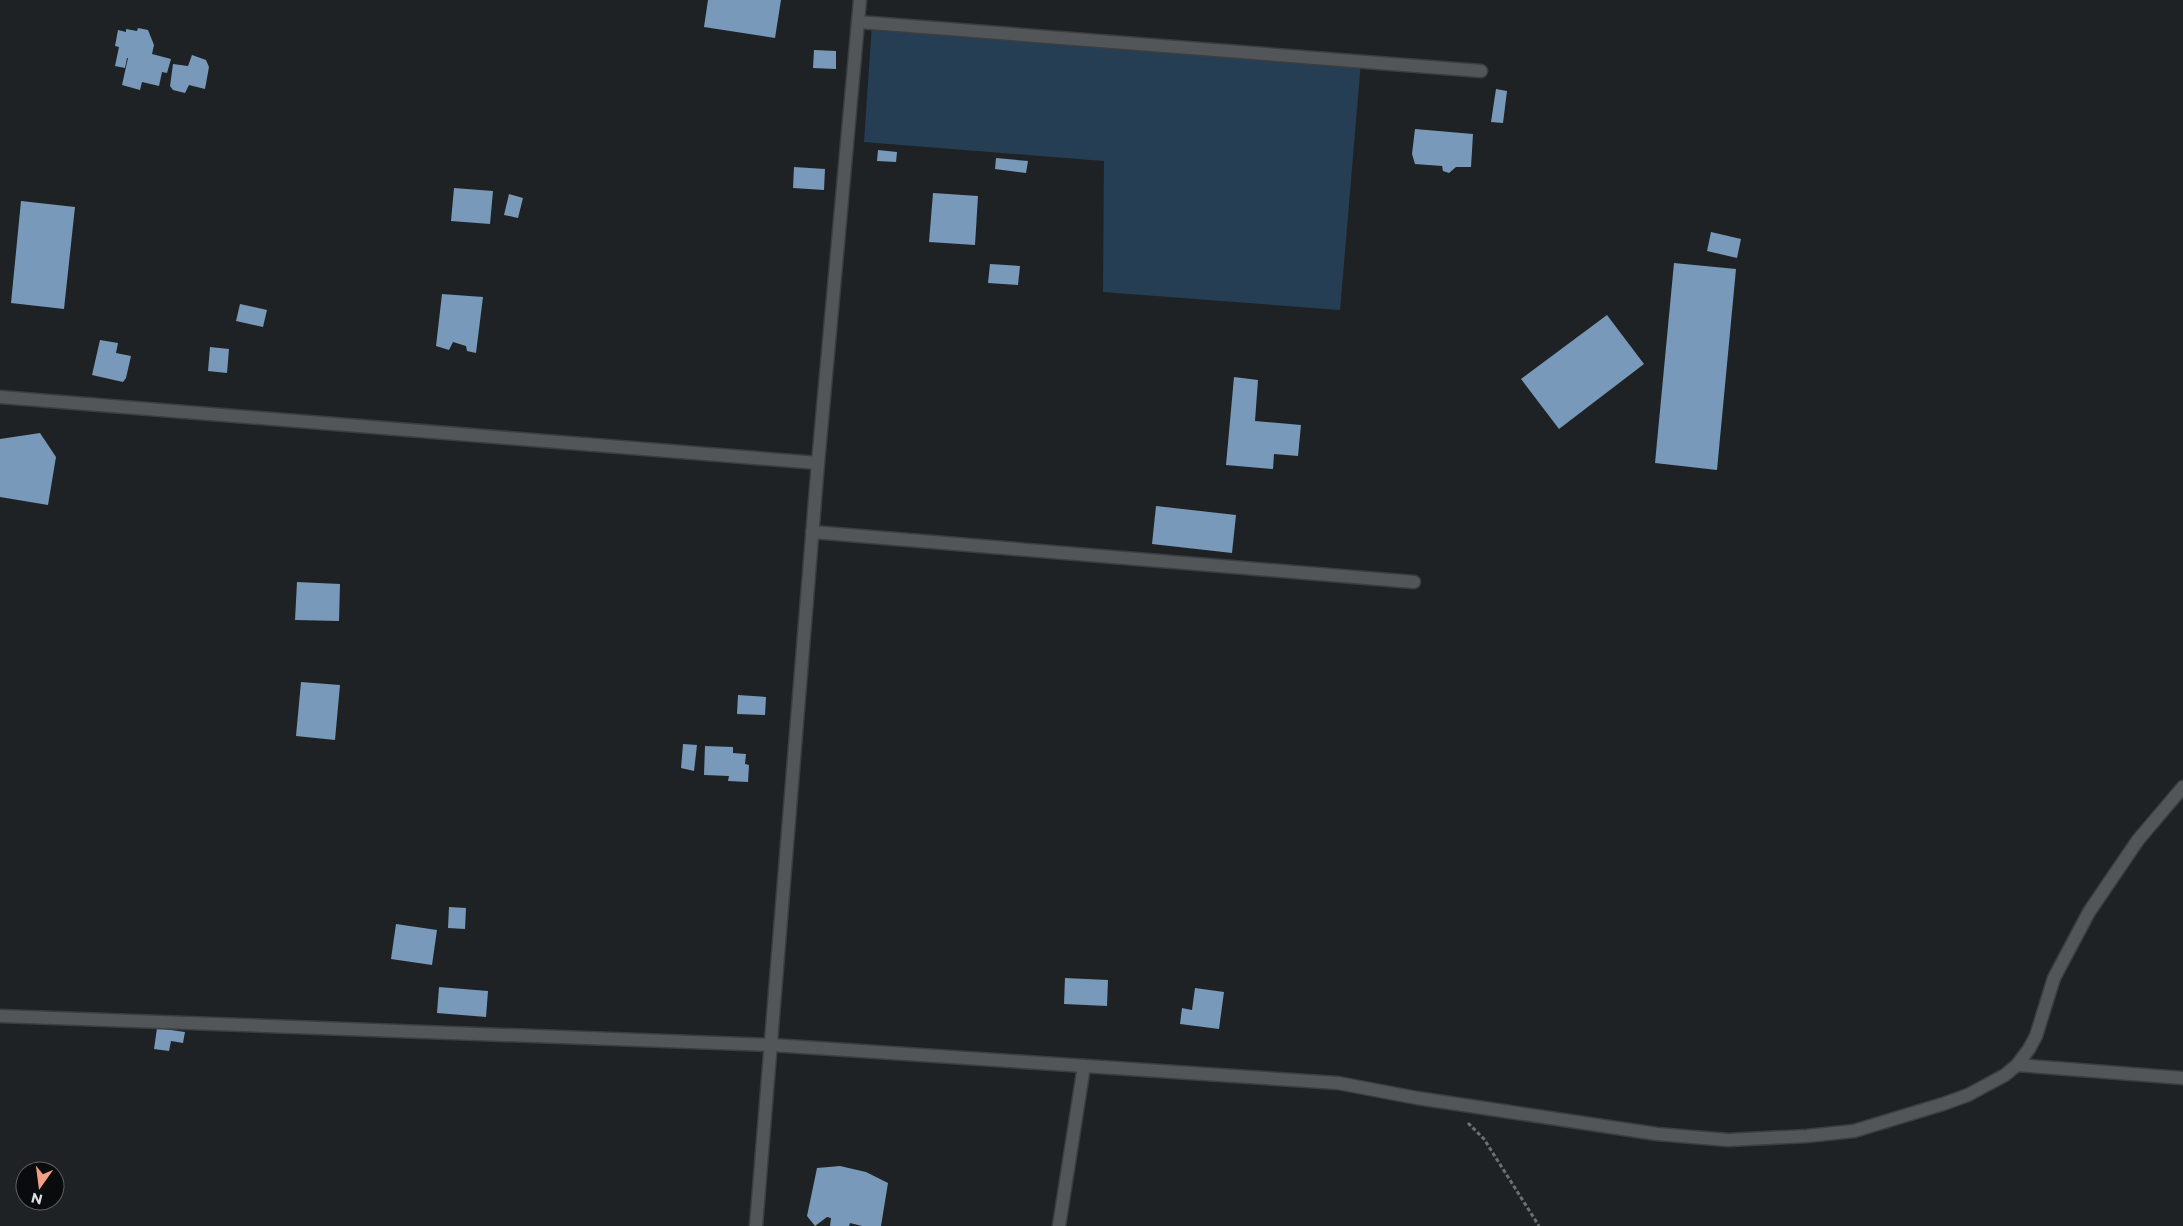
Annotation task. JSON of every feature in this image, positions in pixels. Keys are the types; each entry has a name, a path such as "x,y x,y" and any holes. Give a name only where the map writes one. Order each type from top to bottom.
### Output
{"street":[{"path":"756,1226 812,532 860,0"},
{"path":"858,22 1481,71"},
{"path":"0,397 818,463"},
{"path":"812,532 1414,582"},
{"path":"0,1016 772,1045 1338,1083 1390,1094 1700,1139 1728,1140 1798,1137 1854,1131 1944,1104 1968,1095 2005,1075 2017,1065 2036,1036 2054,978 2090,912 2138,840 2183,787"},
{"path":"2017,1065 2183,1078"},
{"path":"1059,1226 1084,1066"}],"path":[{"path":"1448,1102 1484,1139 1540,1226"}],"shaded area":[{"path":"872,24 1361,62 1340,310 1103,292 1104,161 864,142"}],"building":[{"path":"708,0 781,0 775,38 704,27"},
{"path":"138,28 148,30 154,45 152,54 171,59 167,73 162,72 159,86 142,82 140,90 122,85 128,58 125,68 115,66 119,47 115,46 118,30 126,32 126,29 137,31"},
{"path":"814,50 836,51 836,69 813,68"},
{"path":"192,55 206,60 209,67 205,89 189,85 185,93 173,90 170,86 173,64 188,66"},
{"path":"1496,89 1507,91 1503,123 1491,122"},
{"path":"1415,129 1473,134 1471,167 1456,167 1449,173 1443,171 1442,166 1415,164 1412,154"},
{"path":"878,150 897,152 896,162 877,161"},
{"path":"996,158 1028,161 1026,173 995,169"},
{"path":"794,167 825,169 824,190 793,188"},
{"path":"454,188 493,191 490,224 451,221"},
{"path":"933,193 978,196 975,245 929,242"},
{"path":"509,194 523,198 518,218 504,215"},
{"path":"21,201 75,207 64,309 11,303"},
{"path":"1711,232 1741,239 1737,258 1707,251"},
{"path":"1674,263 1736,269 1717,470 1655,463"},
{"path":"990,264 1020,266 1018,285 988,283"},
{"path":"442,294 483,297 476,353 467,351 466,346 453,342 449,350 436,346"},
{"path":"240,304 267,310 263,327 236,321"},
{"path":"1607,315 1644,364 1559,429 1521,379"},
{"path":"100,340 118,343 116,353 131,356 126,378 123,382 92,375"},
{"path":"210,347 229,349 227,373 208,371"},
{"path":"1234,377 1258,380 1255,421 1301,425 1298,456 1274,454 1273,469 1226,465"},
{"path":"40,433 56,457 48,505 0,497 0,439"},
{"path":"1156,506 1236,515 1232,553 1152,544"},
{"path":"297,582 340,584 339,621 295,620"},
{"path":"301,682 340,685 335,740 296,736"},
{"path":"738,695 766,697 765,715 737,714"},
{"path":"683,744 697,745 694,771 681,768"},
{"path":"705,746 733,747 733,753 746,754 745,764 749,765 748,782 728,781 729,776 704,775"},
{"path":"449,907 466,908 465,929 448,928"},
{"path":"396,924 437,930 432,965 391,959"},
{"path":"1065,978 1108,980 1107,1006 1064,1004"},
{"path":"439,987 488,991 486,1017 437,1013"},
{"path":"1195,988 1224,992 1219,1029 1180,1024 1182,1008 1192,1010"},
{"path":"157,1028 185,1032 183,1043 171,1041 169,1051 154,1049"},
{"path":"840,1166 866,1172 888,1183 881,1226 862,1226 850,1223 849,1226 830,1226 831,1218 827,1217 815,1226 807,1216 817,1168"}]}
